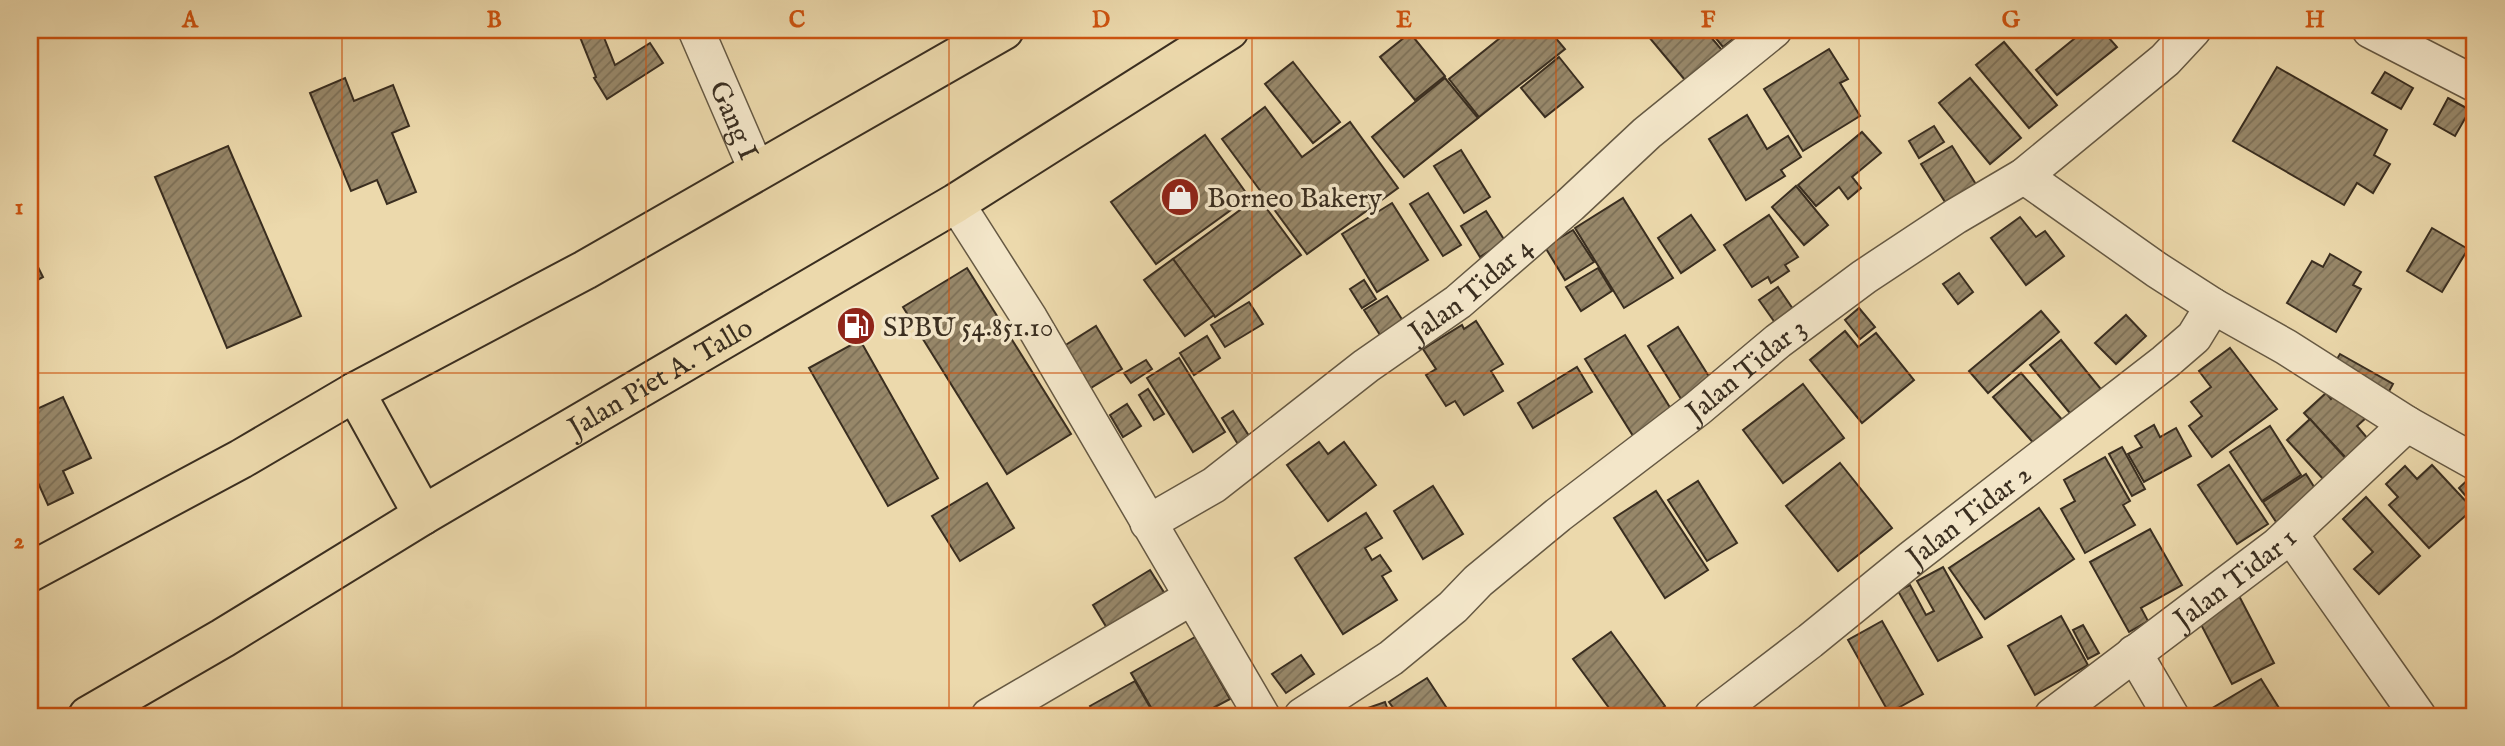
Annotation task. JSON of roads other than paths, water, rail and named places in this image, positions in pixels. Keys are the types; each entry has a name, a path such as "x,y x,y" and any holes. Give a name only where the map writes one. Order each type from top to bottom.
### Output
{"main road":[{"path":"30,572 242,458 355,392 585,270 1004,30"},
{"name":"Jalan Piet A. Tallo","path":"88,716 223,638 423,515 956,203 1229,30"},
{"path":"355,392 423,515"}],"street":[{"name":"Gang I","path":"696,30 757,170"},
{"name":"Jalan Tidar 4","path":"1148,523 1214,485 1366,366 1458,302 1570,205 1647,133 1774,30"},
{"name":"Jalan Tidar 3","path":"1302,716 1391,658 1558,515 1697,409 1789,333 1864,277 1956,216 2024,176 2165,60 2193,30"},
{"path":"2370,30 2475,84"},
{"path":"2024,176 2213,306 2286,346 2407,424 2475,462"},
{"path":"956,203 1030,319 1262,716"},
{"name":"Jalan Tidar 2","path":"1712,716 2165,362 2194,337 2213,306"},
{"name":"Jalan Tidar 1","path":"2052,716 2290,534 2407,424"},
{"path":"2290,534 2418,716"},
{"path":"989,716 1192,597"},
{"path":"2134,653 2171,716"}],"place":[{"name":"Borneo Bakery","path":"1180,197"},
{"name":"SPBU 54.851.10","path":"856,326"}]}
